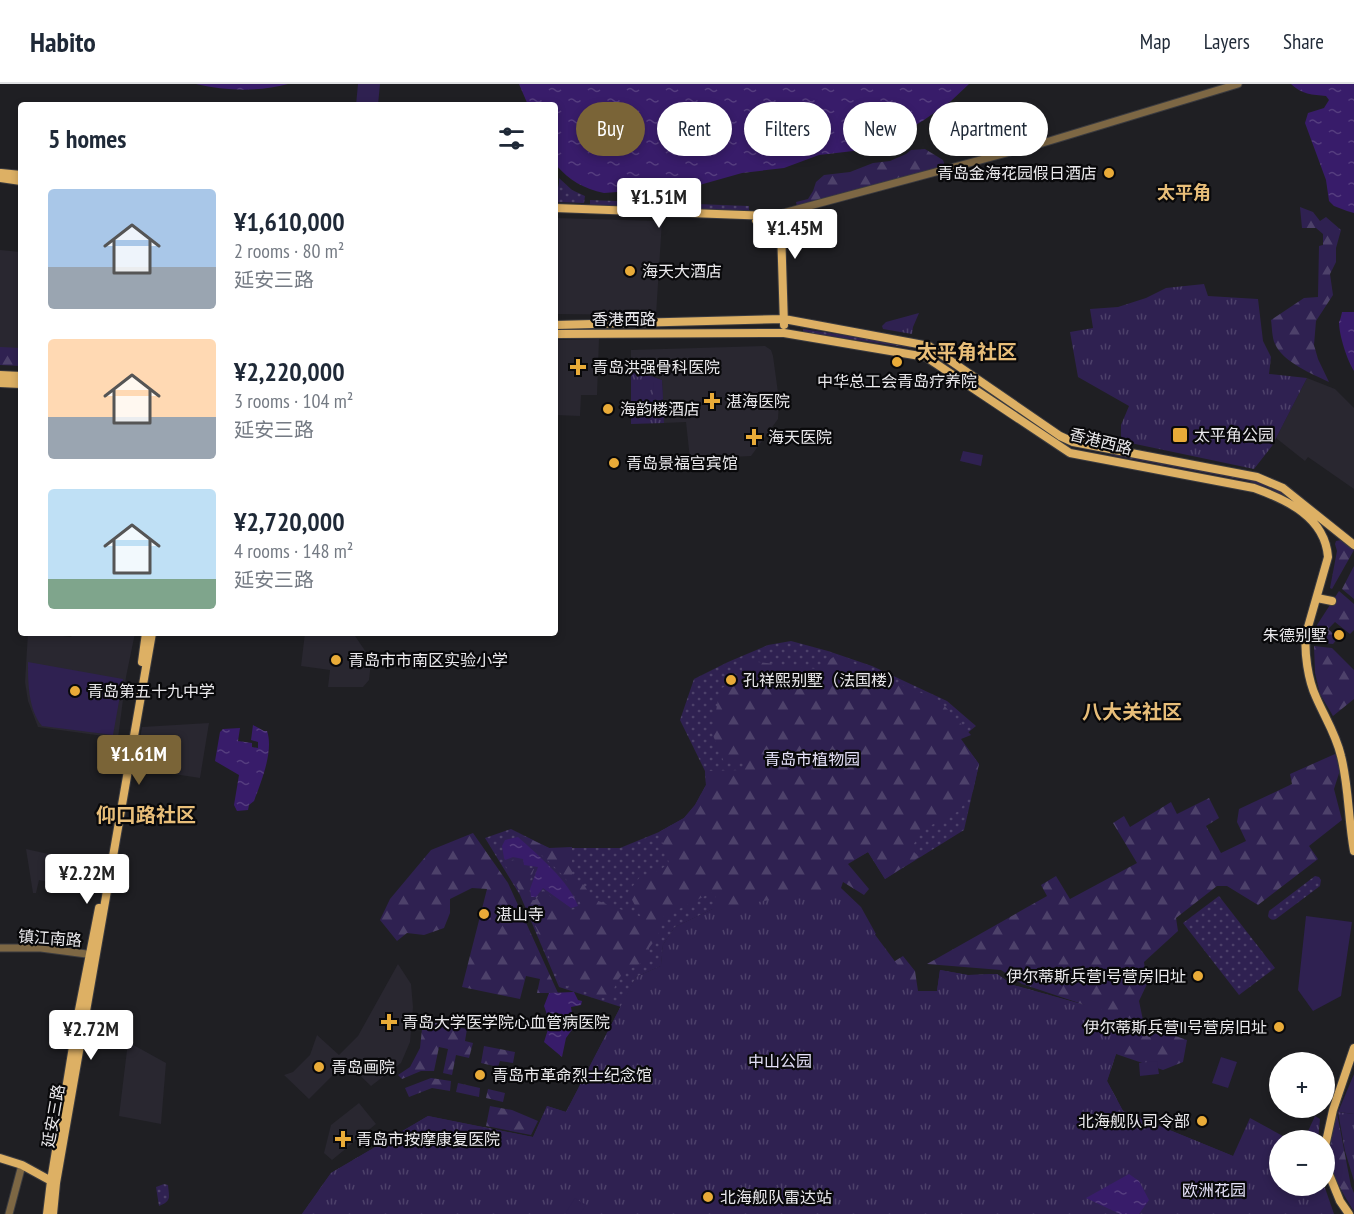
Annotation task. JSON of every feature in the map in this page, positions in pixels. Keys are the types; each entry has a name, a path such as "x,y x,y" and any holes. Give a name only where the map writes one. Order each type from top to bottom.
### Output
{"main road":[{"path":"0,173 18,175"},
{"path":"0,178 18,181"},
{"path":"558,209 768,218 778,221 781,229 781,333"},
{"name":"香港西路","path":"558,325 781,319 929,346 1060,436 1073,442 1257,477 1282,488 1354,545"},
{"name":"香港西路","path":"558,334 781,333 926,357 1070,453 1254,488 1280,498 1309,517 1319,528 1327,548 1328,557 1305,644 1315,696 1329,722 1341,752 1346,773 1354,851"},
{"path":"0,375 18,376"},
{"path":"0,383 18,384"},
{"path":"1317,598 1332,601"},
{"name":"延安三路","path":"94,955 146,636"},
{"name":"延安三路","path":"47,1214 54,1182 79,1010 94,955 151,636"},
{"path":"1329,1130 1354,1048"},
{"path":"0,1158 22,1165 54,1182"},
{"name":"延安三路","path":"53,1214 54,1182"},
{"path":"1335,1190 1340,1202 1349,1214"}],"street":[{"path":"768,218 1036,145 1238,84"},
{"name":"镇江南路","path":"0,948 41,948 94,955"},
{"path":"9,1214 22,1165"}],"shaded area":[{"path":"558,218 662,221 656,315 558,314"},
{"path":"0,250 18,252 18,354 0,353"},
{"name":"青岛洪强骨科医院","path":"599,339 597,395 581,395 580,416 558,415 558,340"},
{"name":"湛海医院","path":"765,346 771,350 773,356 779,400 778,419 751,456 690,459 686,422 664,423 662,380 631,369 631,350"},
{"path":"1307,378 1335,389 1354,408 1354,489 1308,457 1305,461 1276,438"},
{"name":"青岛第五十九中学","path":"28,636 134,636 118,738 38,727 28,701 25,682"},
{"name":"青岛市市南区实验小学","path":"305,636 355,636 371,662 369,680 363,687 328,687 330,670 301,666"},
{"path":"209,723 200,778 135,768 142,727"},
{"path":"26,849 53,855 48,882 39,880 36,893 33,893"},
{"name":"青岛大学医学院心血管病医院","path":"398,964 411,984 413,1007 410,1042 401,1063 371,1086 346,1062 309,1099 284,1075 293,1072 310,1055 317,1035 339,1055 358,1036"},
{"path":"128,1042 166,1063 161,1124 119,1116"},
{"name":"青岛市按摩康复医院","path":"359,1103 376,1124 332,1160 324,1153 331,1125"}],"green space":[{"path":"358,84 380,84 378,102 356,102"},
{"path":"925,149 929,151 929,156 936,156 943,160 945,166 797,207 796,202 808,199 816,182 824,175 850,172 901,156 917,156 917,150"},
{"path":"559,178 572,190 585,196 584,203 558,202"},
{"path":"590,200 749,206 749,212 590,206"},
{"path":"1300,207 1313,212 1320,221 1326,217 1341,230 1336,248 1336,262 1330,274 1333,295 1316,321 1314,345 1329,382 1299,367 1284,356 1275,344 1273,336 1271,320 1304,298 1318,297 1319,246 1323,245 1323,234 1316,228 1302,228"},
{"name":"太平角公园","path":"1204,284 1208,296 1258,299 1263,341 1271,357 1269,374 1307,378 1272,446 1254,469 1121,441 1121,425 1129,406 1078,377 1070,332 1093,328 1090,309 1118,307 1146,298 1166,288"},
{"path":"919,313 912,334 883,329 882,326 886,322"},
{"path":"803,329 911,345 911,348 803,332"},
{"path":"0,347 18,348 18,366 0,365"},
{"path":"631,369 662,380 664,423 631,424"},
{"path":"653,382 662,382 663,403 654,404"},
{"path":"963,451 983,455 981,466 960,461"},
{"path":"1111,452 1249,478 1276,490 1302,505 1269,488 1249,481 1111,455"},
{"path":"1341,540 1354,550 1332,589 1330,588 1337,551 1335,544 1336,541"},
{"path":"1354,566 1354,599 1342,589"},
{"path":"1339,591 1354,604 1354,630 1350,634 1335,622 1328,629 1338,638 1333,644 1313,642 1317,625"},
{"name":"青岛市植物园","path":"791,641 872,666 947,701 976,726 960,739 979,764 964,830 885,879 868,852 848,863 713,909 675,927 663,945 661,966 636,977 621,1007 559,987 520,895 485,838 511,829 549,848 620,848 659,832 684,818 695,805 706,785 705,771 680,720 694,679 768,645"},
{"path":"1314,646 1332,648 1354,670 1354,699 1333,716 1320,694 1315,673"},
{"path":"836,655 939,700 971,735 961,739 979,764 973,791 959,811 922,830 911,849 919,857 885,879 868,852 848,864 869,889 864,895 843,882 841,888 861,907 876,934 857,946 877,972 903,956 915,971 918,991 937,991 940,970 968,975 997,974 1013,985 1085,1005 1022,984 1001,970 927,964 1047,896 1041,885 1056,876 1070,899 1137,863 1113,823 1124,816 1130,827 1171,802 1177,814 1209,798 1219,818 1206,826 1221,853 1246,841 1237,822 1239,809 1292,784 1290,774 1335,754 1341,767 1334,789 1342,820 1309,846 1318,859 1258,905 1227,886 1217,886 1176,918 1178,931 1144,962 1147,984 1139,1001 1144,1025 1187,1040 1183,1062 1163,1070 1116,1054 1107,1081 1123,1111 1233,1156 870,1214 302,1214 331,1173 428,1116 533,1137 547,1106 566,1112 636,977 661,966 663,945 675,927 713,909 717,890 663,917 658,936 649,948 649,959 624,972 617,981 610,1000 561,984 519,890 504,863 514,860 521,862 522,866 534,869 527,889 529,900 535,900 543,891 569,910 582,908 578,897 565,878 522,838 524,836 549,848 572,847 572,878 584,885 593,899 641,917 628,892 640,877 660,870 669,863 659,832 684,818 695,805 706,785 705,771 744,770 746,761 724,762 712,733 720,689 743,676 741,660 817,669"},
{"name":"青岛第五十九中学","path":"28,662 123,679 113,735 42,726 31,704"},
{"path":"473,833 508,883 558,993 537,993 540,979 526,976 520,999 462,987 487,889 472,888 450,899 450,913 444,928 424,935 407,933 397,941 380,920 390,899 431,850"},
{"path":"1315,876 1321,880 1320,886 1276,919 1269,918 1269,911"},
{"name":"中山公园","path":"841,889 917,991 937,991 940,970 968,975 997,974 1013,985 1113,1013 1121,1028 1116,1054 1107,1081 1123,1111 1233,1156 1250,1118 1272,1130 1269,1130 1269,1196 1328,1196 1334,1214 302,1214 331,1173 428,1116 533,1137 547,1106 566,1112 636,977 661,966 663,945 675,927 713,909"},
{"path":"1219,896 1275,968 1239,995 1183,923"},
{"path":"1306,916 1352,922 1341,996 1313,1011 1298,990"},
{"path":"431,1022 467,1029 465,1041 473,1043 469,1058 456,1055 452,1075 443,1073 448,1049 439,1047 434,1071 421,1071 402,1079 398,1075 410,1067 420,1048 422,1029 429,1030"},
{"path":"484,1046 515,1052 513,1063 500,1061 498,1067 481,1063"},
{"path":"1221,1057 1237,1062 1228,1088 1212,1083"},
{"path":"1157,1061 1159,1074 1140,1076 1139,1063"},
{"path":"1354,1074 1354,1114 1338,1112"},
{"path":"431,1078 451,1081 450,1091 432,1088 409,1097 405,1088"},
{"path":"1345,1078 1348,1080 1337,1113 1354,1193 1354,1211 1335,1176 1335,1130 1330,1130"},
{"path":"458,1083 480,1088 479,1097 456,1092"},
{"path":"488,1089 505,1093 503,1102 486,1098"},
{"path":"490,1106 512,1110 538,1121 531,1135 486,1126"},
{"path":"1338,1112 1354,1114 1354,1181 1345,1151"},
{"path":"1314,1118 1320,1119 1319,1130 1309,1130"},
{"path":"168,1185 169,1198 159,1206 156,1187"},
{"path":"575,1198 586,1205 580,1214 565,1214"}],"water":[{"path":"196,84 288,84 242,90"},
{"path":"519,84 969,84 950,102 929,102 929,116 917,124 917,102 843,102 843,152 831,154 831,102 744,102 744,156 816,156 784,168 742,173 696,186 604,193 577,183 558,167 558,102 527,102"},
{"path":"1291,84 1354,84 1354,213 1334,206 1329,201 1326,180 1305,123 1308,113 1324,108 1329,100 1326,96 1303,92"},
{"path":"1342,312 1354,312 1354,371 1340,334 1339,322"},
{"path":"253,725 267,731 268,757 254,801 249,805 248,810 237,811 234,805 239,775 215,761 220,732 223,729 240,728 238,741 252,743 252,747 258,748 258,742 251,740"},
{"path":"518,837 568,887 578,906 571,908 543,888 536,897 531,897 530,889 538,867 524,865 523,859 513,857 505,860 504,858 502,846 505,840"},
{"path":"574,992 578,1000 582,1001 581,1005 571,1007 574,1027 566,1038 562,1057 544,1042 550,1023 544,1006 549,993"},
{"path":"1129,1174 1139,1181 1149,1200 1139,1214 1120,1214 1086,1198"}],"place":[{"name":"青岛金海花园假日酒店","path":"1109,173"},
{"name":"海天大酒店","path":"630,271"},
{"name":"中华总工会青岛疗养院","path":"897,362"},
{"name":"青岛洪强骨科医院","path":"578,367"},
{"name":"湛海医院","path":"712,401"},
{"name":"海韵楼酒店","path":"608,409"},
{"name":"太平角公园","path":"1180,435"},
{"name":"海天医院","path":"754,437"},
{"name":"青岛景福宫宾馆","path":"614,463"},
{"name":"朱德别墅","path":"1339,635"},
{"name":"青岛市市南区实验小学","path":"336,660"},
{"name":"孔祥熙别墅（法国楼）","path":"731,680"},
{"name":"青岛第五十九中学","path":"75,691"},
{"name":"湛山寺","path":"484,914"},
{"name":"伊尔蒂斯兵营I号营房旧址","path":"1198,976"},
{"name":"青岛大学医学院心血管病医院","path":"389,1022"},
{"name":"伊尔蒂斯兵营II号营房旧址","path":"1279,1027"},
{"name":"青岛画院","path":"319,1067"},
{"name":"青岛市革命烈士纪念馆","path":"480,1075"},
{"name":"北海舰队司令部","path":"1202,1121"},
{"name":"青岛市按摩康复医院","path":"343,1139"},
{"name":"北海舰队雷达站","path":"708,1197"}],"district":[{"name":"太平角","path":"1184,193"},
{"name":"太平角社区","path":"967,352"},
{"name":"八大关社区","path":"1132,712"},
{"name":"仰口路社区","path":"146,815"}],"park label":[{"name":"欧洲花园","path":"1214,1190"}]}
